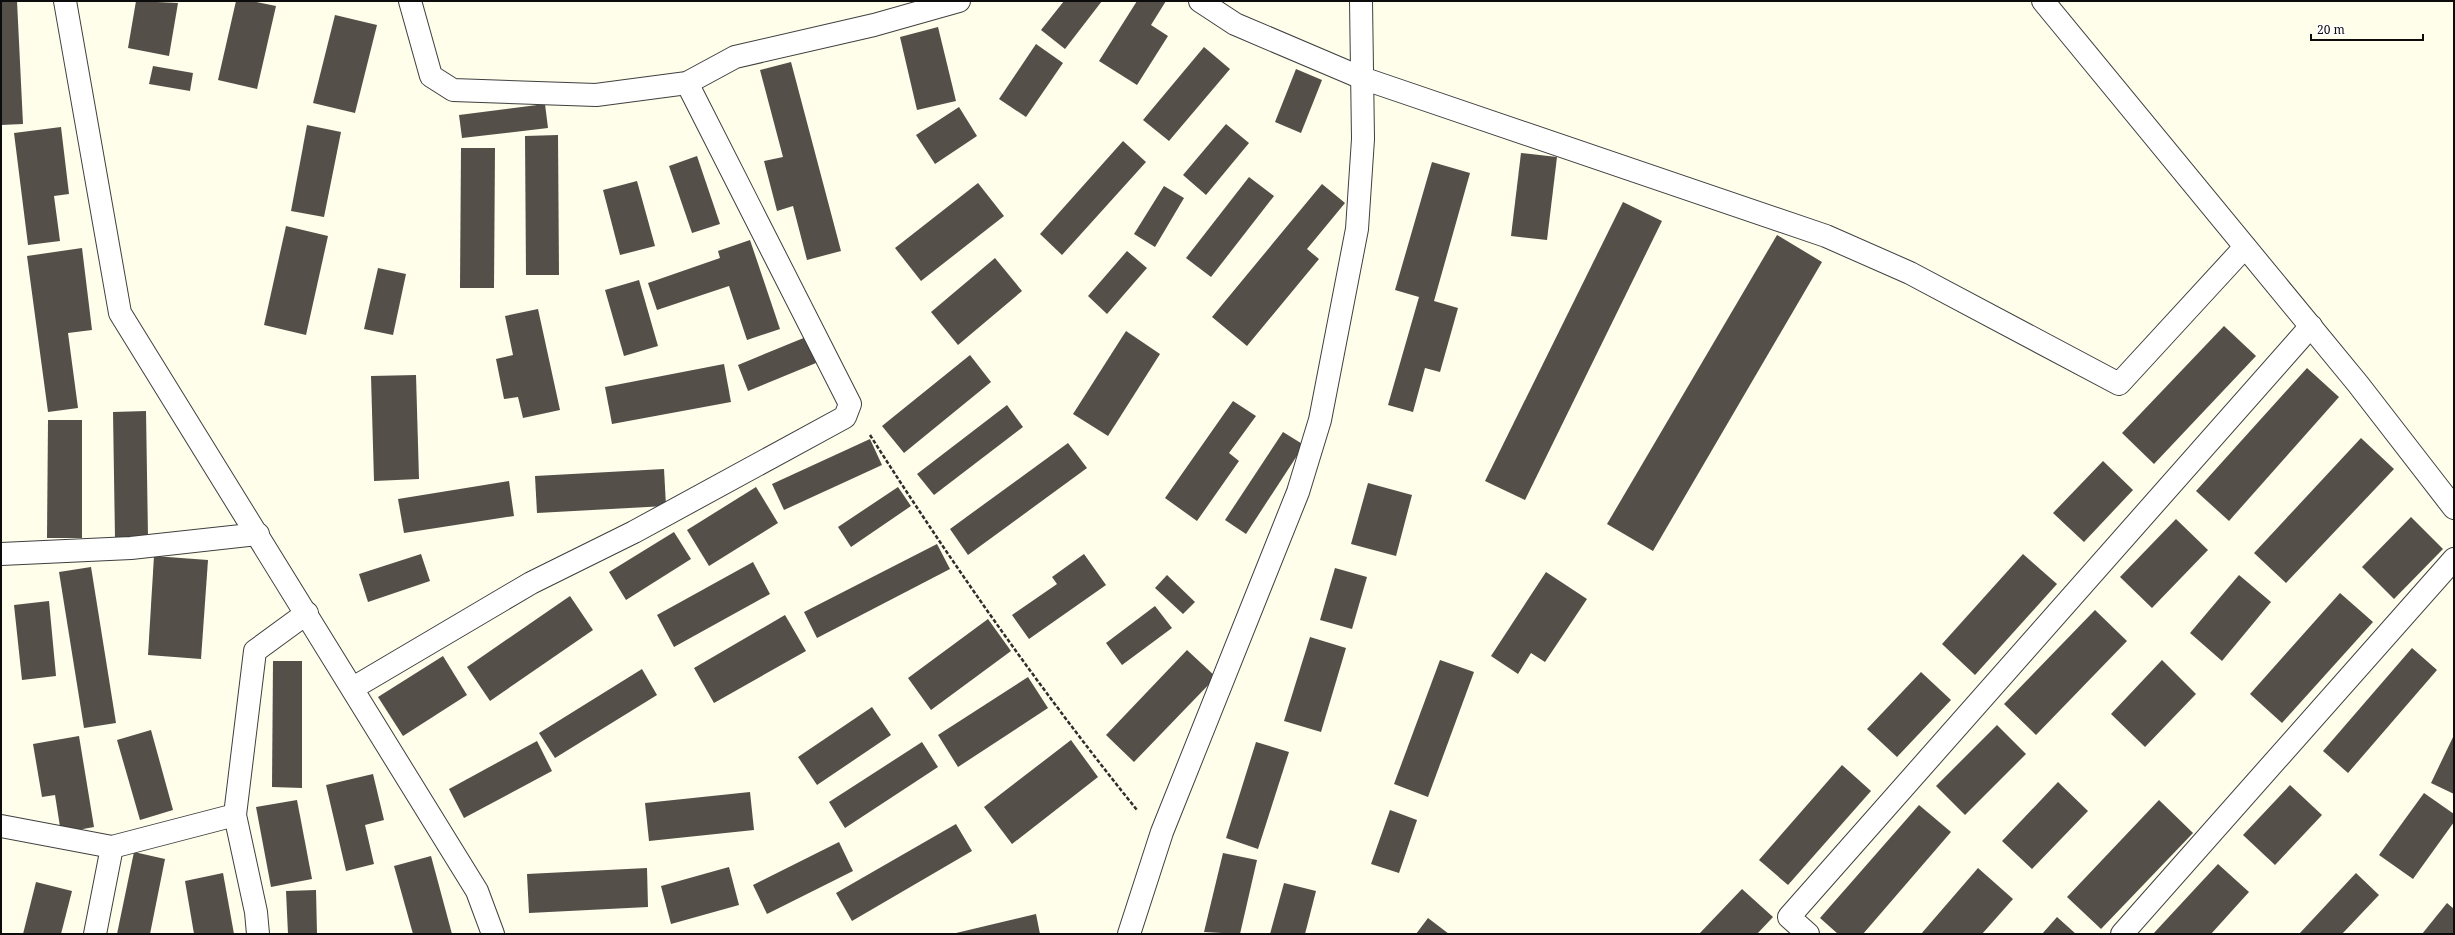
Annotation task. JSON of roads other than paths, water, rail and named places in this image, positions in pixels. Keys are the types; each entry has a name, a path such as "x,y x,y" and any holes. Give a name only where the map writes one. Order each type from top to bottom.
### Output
{"street":[{"path":"65,1 120,313 307,613 477,891 493,934"},
{"path":"410,1 431,76 453,90 596,95 687,83 735,57 874,25 959,1"},
{"path":"1200,1 1235,24 1362,78 1826,236 1910,273 2119,384 2245,247"},
{"path":"1129,934 1162,832 1298,492 1320,420 1357,229 1363,139 1361,1"},
{"path":"2043,1 2137,112 2245,247 2311,326 2454,508"},
{"path":"353,688 531,583 634,532 845,417 850,404 687,83"},
{"path":"1808,934 1790,917 2311,326"},
{"path":"1,554 131,548 258,534"},
{"path":"2122,934 2454,559"},
{"path":"258,934 256,912 235,815 254,651 307,613"},
{"path":"1,826 112,847 235,815"},
{"path":"95,934 112,847"}]}
